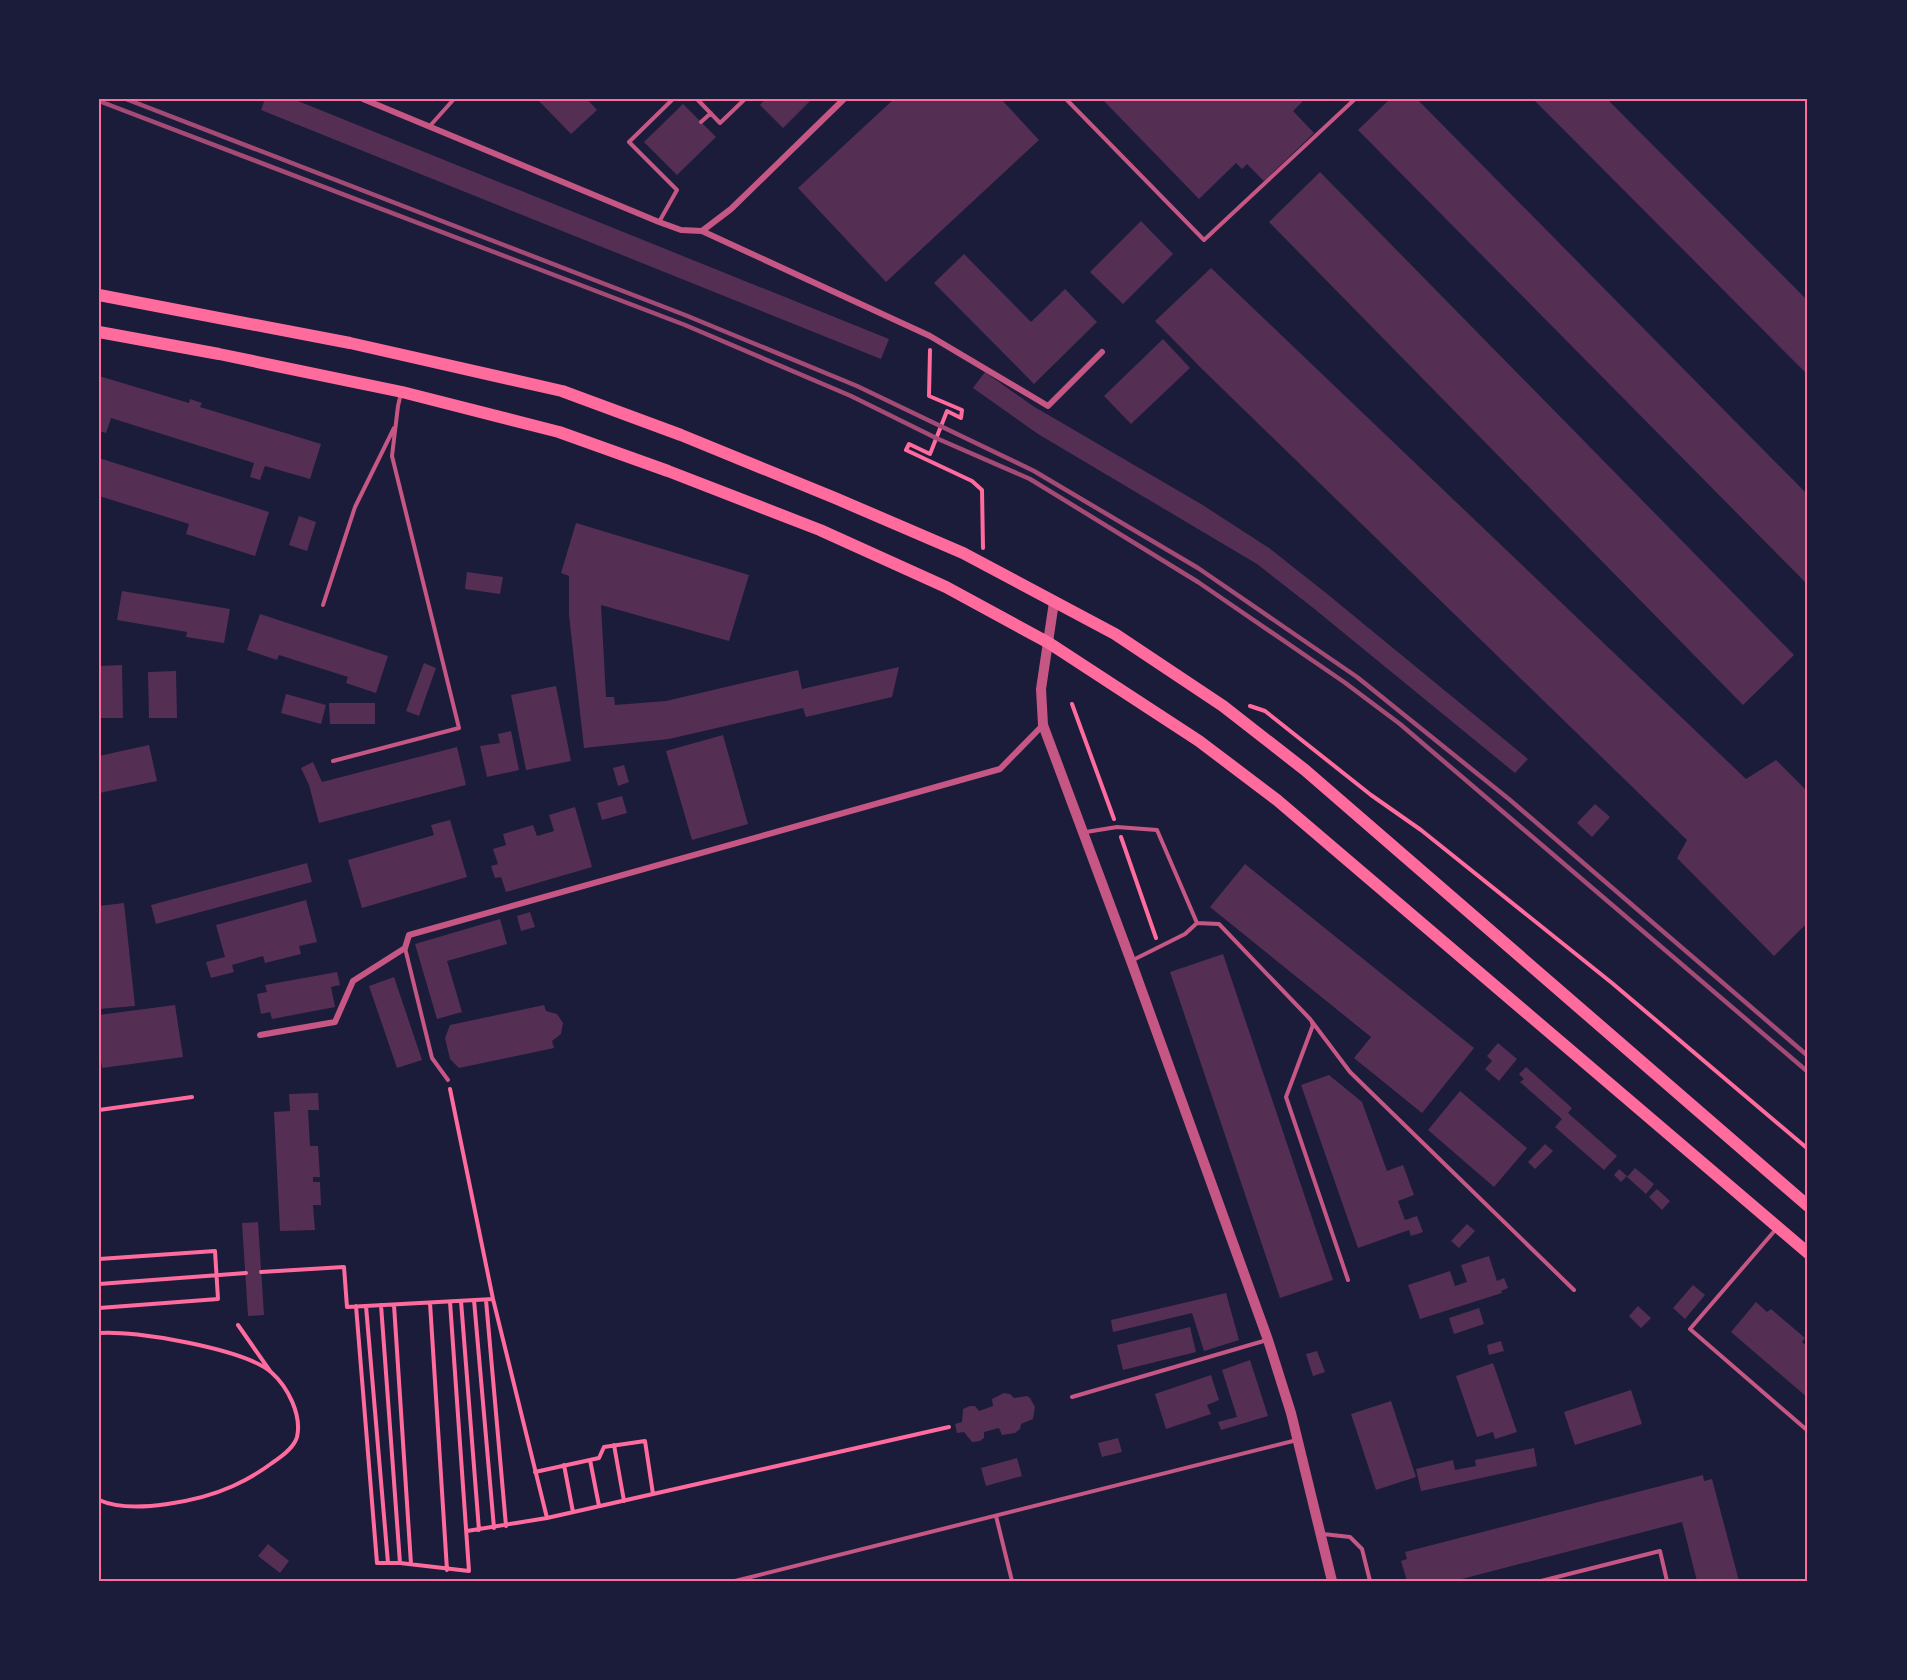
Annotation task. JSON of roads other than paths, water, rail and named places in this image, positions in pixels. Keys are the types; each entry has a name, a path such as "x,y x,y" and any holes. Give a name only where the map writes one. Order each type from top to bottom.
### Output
{"main road":[{"path":"99,296 360,346 562,391 681,435 835,498 963,554 1115,634 1222,706 1305,770 1808,1206"},
{"path":"99,332 402,392 559,432 668,471 820,530 946,586 1049,643 1199,741 1277,800 1808,1253"}],"street":[{"path":"363,99 659,222 681,230 702,231 930,336 1048,406 1102,352"},
{"path":"702,231 731,209 844,99"},
{"path":"1054,602 1041,689 1042,725 1131,961 1268,1340 1298,1440 1332,1581"},
{"path":"260,1035 335,1022 352,981 405,948 409,935 1000,769 1042,725"}],"lane":[{"path":"429,128 454,99"},
{"path":"659,222 676,190 629,142 673,99"},
{"path":"696,99 720,123 745,99"},
{"path":"1066,99 1204,240 1355,99"},
{"path":"701,122 711,113"},
{"path":"333,761 459,728 392,456 402,392"},
{"path":"323,605 355,507 397,424"},
{"path":"1082,833 1117,827 1157,830 1197,923"},
{"path":"1131,961 1185,934 1197,923 1219,924 1310,1019 1350,1072 1574,1290"},
{"path":"405,948 432,1058 448,1080"},
{"path":"1310,1019 1312,1025 1286,1097 1348,1280"},
{"path":"1778,1226 1690,1329 1808,1431"},
{"path":"1071,1397 1268,1340"},
{"path":"735,1581 1298,1440"},
{"path":"996,1516 1012,1581"},
{"path":"1322,1534 1350,1537 1362,1549 1370,1581"},
{"path":"1540,1581 1660,1551 1667,1581"}],"railway":[{"path":"126,99 685,315 857,386 1034,471 1198,568 1357,677 1510,800 1808,1056"},
{"path":"99,101 685,325 851,396 936,438 1030,479 1198,582 1344,682 1400,724 1808,1072"}]}
